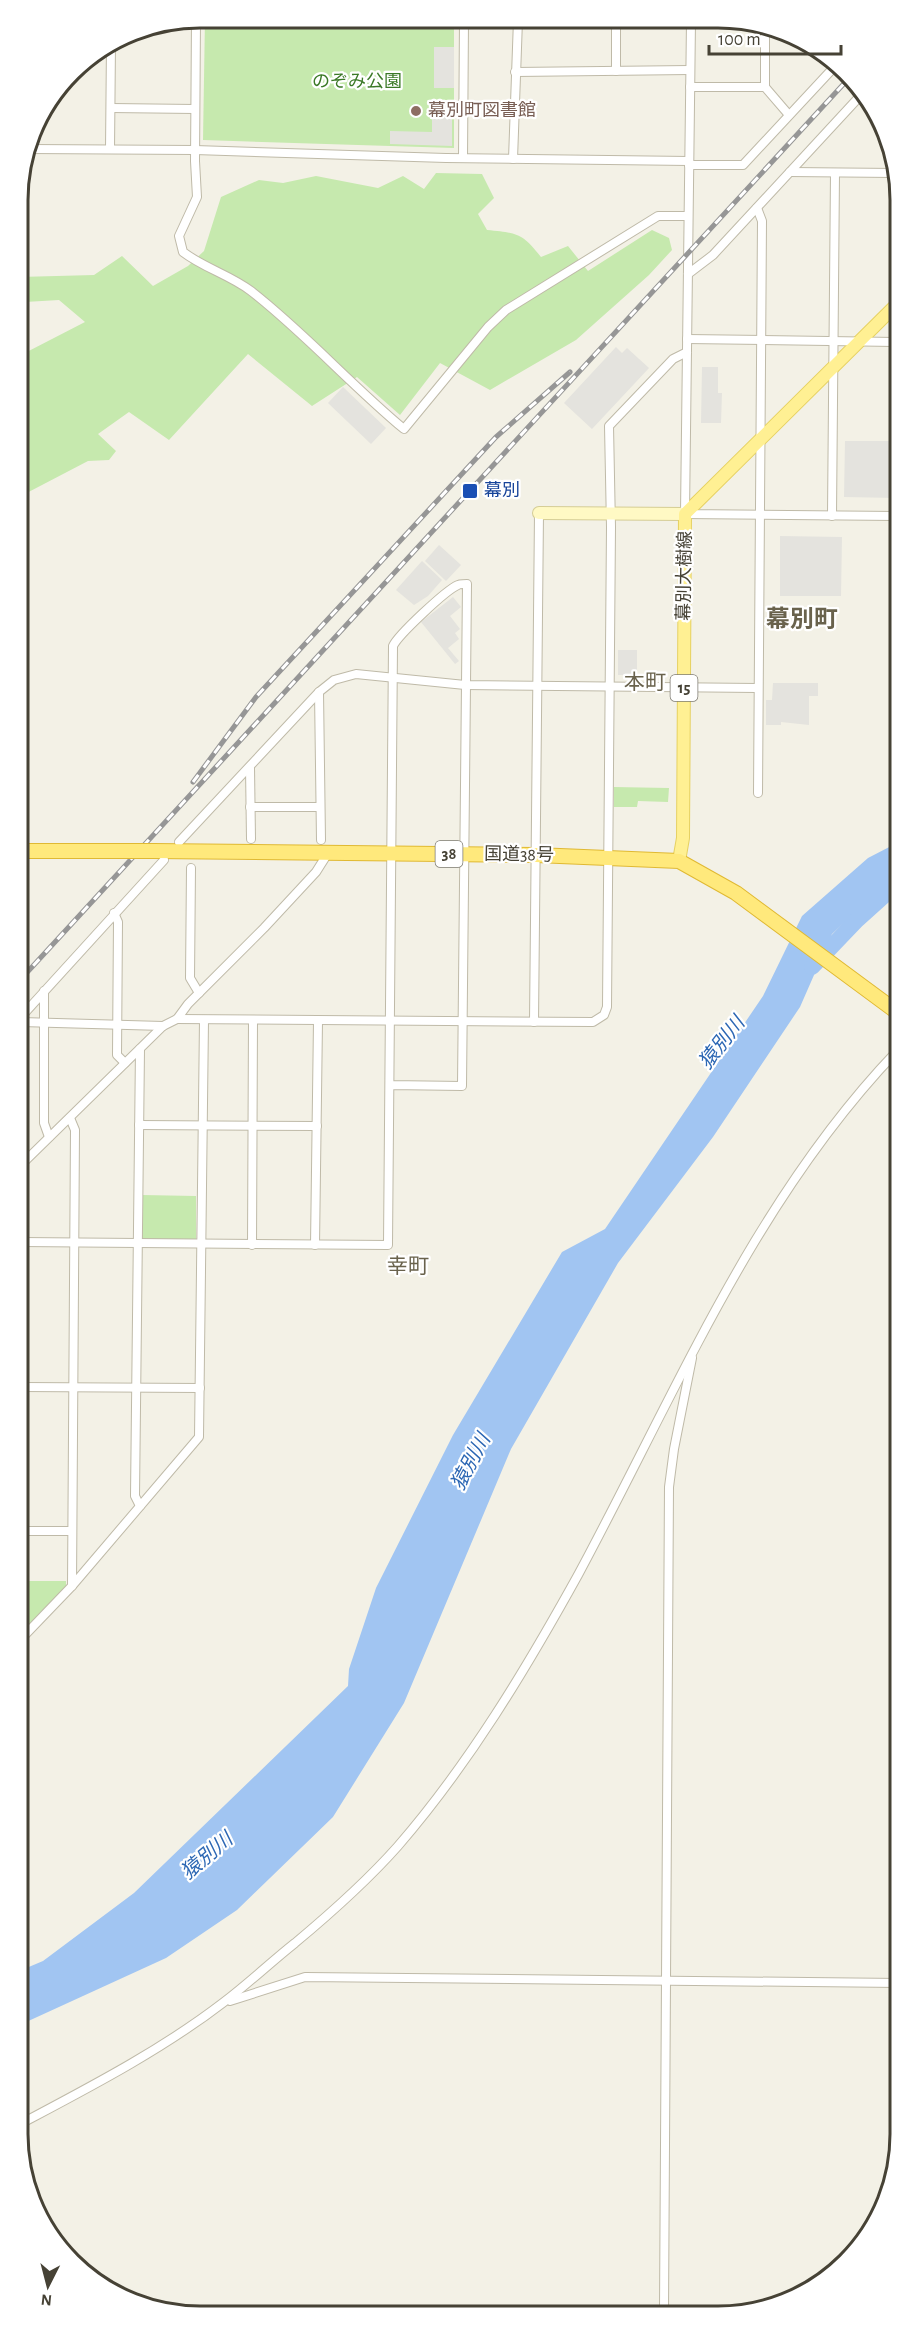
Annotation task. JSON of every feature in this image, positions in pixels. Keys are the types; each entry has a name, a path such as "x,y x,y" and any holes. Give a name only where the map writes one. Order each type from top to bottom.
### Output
{"highway":[{"name":"国道38号","path":"29,851 124,851 159,856 328,853 536,855 680,861 736,893 890,1007"}],"main road":[{"name":"幕別大樹線","path":"680,861 683,838 685,514 890,311"},
{"path":"539,513 685,514"}],"street":[{"path":"463,159 464,28"},
{"path":"513,159 518,28"},
{"path":"616,28 616,70"},
{"path":"691,28 685,514 890,516"},
{"path":"196,29 197,197 179,236 183,252 247,288 289,322 354,387 404,429 488,327 506,310 658,216 688,216"},
{"path":"765,36 765,87 789,115"},
{"path":"110,149 111,54"},
{"path":"515,72 690,70"},
{"path":"37,149 195,150 743,165 831,71"},
{"path":"690,87 765,87"},
{"path":"688,274 713,255 857,99"},
{"path":"111,108 195,109"},
{"path":"790,172 888,173"},
{"path":"832,516 835,173"},
{"path":"757,208 762,220 758,793"},
{"path":"687,339 890,342"},
{"path":"177,1019 593,1022 604,1015 607,1007 609,857 609,426 673,359 687,352"},
{"path":"534,1022 539,513"},
{"path":"28,1242 388,1245 393,646 397,637 458,584 467,584 462,1086 390,1085"},
{"path":"179,842 319,692 344,675 393,677 465,685 757,688"},
{"path":"319,692 321,840"},
{"path":"250,768 251,839"},
{"path":"250,807 320,807"},
{"path":"29,1158 163,1026 177,1019 198,993 316,872 328,853"},
{"path":"29,1008 114,913 159,856"},
{"path":"191,868 190,978 198,993"},
{"path":"114,913 118,922 117,1055 125,1063"},
{"path":"44,991 44,1123 50,1137"},
{"path":"28,1632 72,1586 199,1437 204,1020"},
{"path":"252,1245 253,1020"},
{"path":"315,1245 318,1021"},
{"path":"29,1022 163,1026"},
{"path":"140,1049 135,1496 140,1506"},
{"path":"28,2120 161,2045 224,2002 364,1881 404,1838 478,1739 518,1677 579,1573 740,1265 834,1122 890,1059"},
{"path":"70,1118 75,1130 72,1586"},
{"path":"139,1125 317,1126"},
{"path":"664,2306 669,1487 693,1352"},
{"path":"28,1387 200,1388"},
{"path":"28,1531 72,1531"},
{"path":"224,2002 305,1977 890,1983"}],"green space":[{"name":"のぞみ公園","path":"454,28 454,148 203,140 205,29"},
{"path":"436,173 482,174 494,198 478,214 487,230 506,232 524,239 541,257 568,246 588,271 652,230 669,238 672,250 649,275 576,340 490,390 440,363 400,415 357,377 312,406 248,354 169,440 129,412 98,434 116,451 109,460 88,461 29,492 29,351 85,322 59,300 29,302 29,277 94,275 122,256 153,286 188,266 204,251 221,197 259,180 283,183 316,176 378,188 403,176 424,189"},
{"path":"614,787 669,788 668,802 638,801 637,807 614,807"},
{"path":"142,1195 196,1196 196,1240 141,1240"},
{"path":"28,1581 66,1581 66,1587 28,1627"}],"shaded area":[{"path":"434,47 454,47 454,88 434,88"},
{"path":"439,102 452,102 452,146 390,144 390,131 432,132 432,111"},
{"path":"616,347 622,353 627,348 649,368 592,429 564,403"},
{"path":"702,367 718,367 718,393 722,393 721,423 701,423"},
{"path":"343,387 386,428 371,444 328,403"},
{"path":"845,441 890,441 890,498 844,497"},
{"path":"780,536 842,537 841,596 780,596"},
{"path":"439,545 461,565 446,581 425,561"},
{"path":"422,561 442,580 428,596 414,605 396,590"},
{"path":"453,597 461,607 450,616 460,629 455,633 459,639 448,648 459,661 455,664 421,622"},
{"path":"618,650 637,650 637,675 618,675"},
{"path":"773,683 818,683 818,696 809,696 809,725 781,722 781,725 766,725 766,700 772,700"}],"water":[{"path":"890,847 890,886 876,893 832,934 800,1007 713,1137 618,1263 511,1449 404,1703 333,1817 237,1910 166,1958 28,2021 28,1967 43,1961 134,1893 348,1686 349,1669 376,1588 453,1435 562,1252 605,1229 763,996 802,916 868,858"}],"waterway":[{"name":"猿別川","path":"812,967 857,920 890,890"}],"railway":[{"path":"29,971 844,84"},
{"path":"193,782 256,697 496,437 570,372"}],"place":[{"name":"幕別町図書館","path":"416,111"},
{"name":"幕別","path":"470,491"}],"district":[{"name":"幕別町","path":"802,620"},
{"name":"本町","path":"645,682"},
{"name":"幸町","path":"408,1266"}]}
